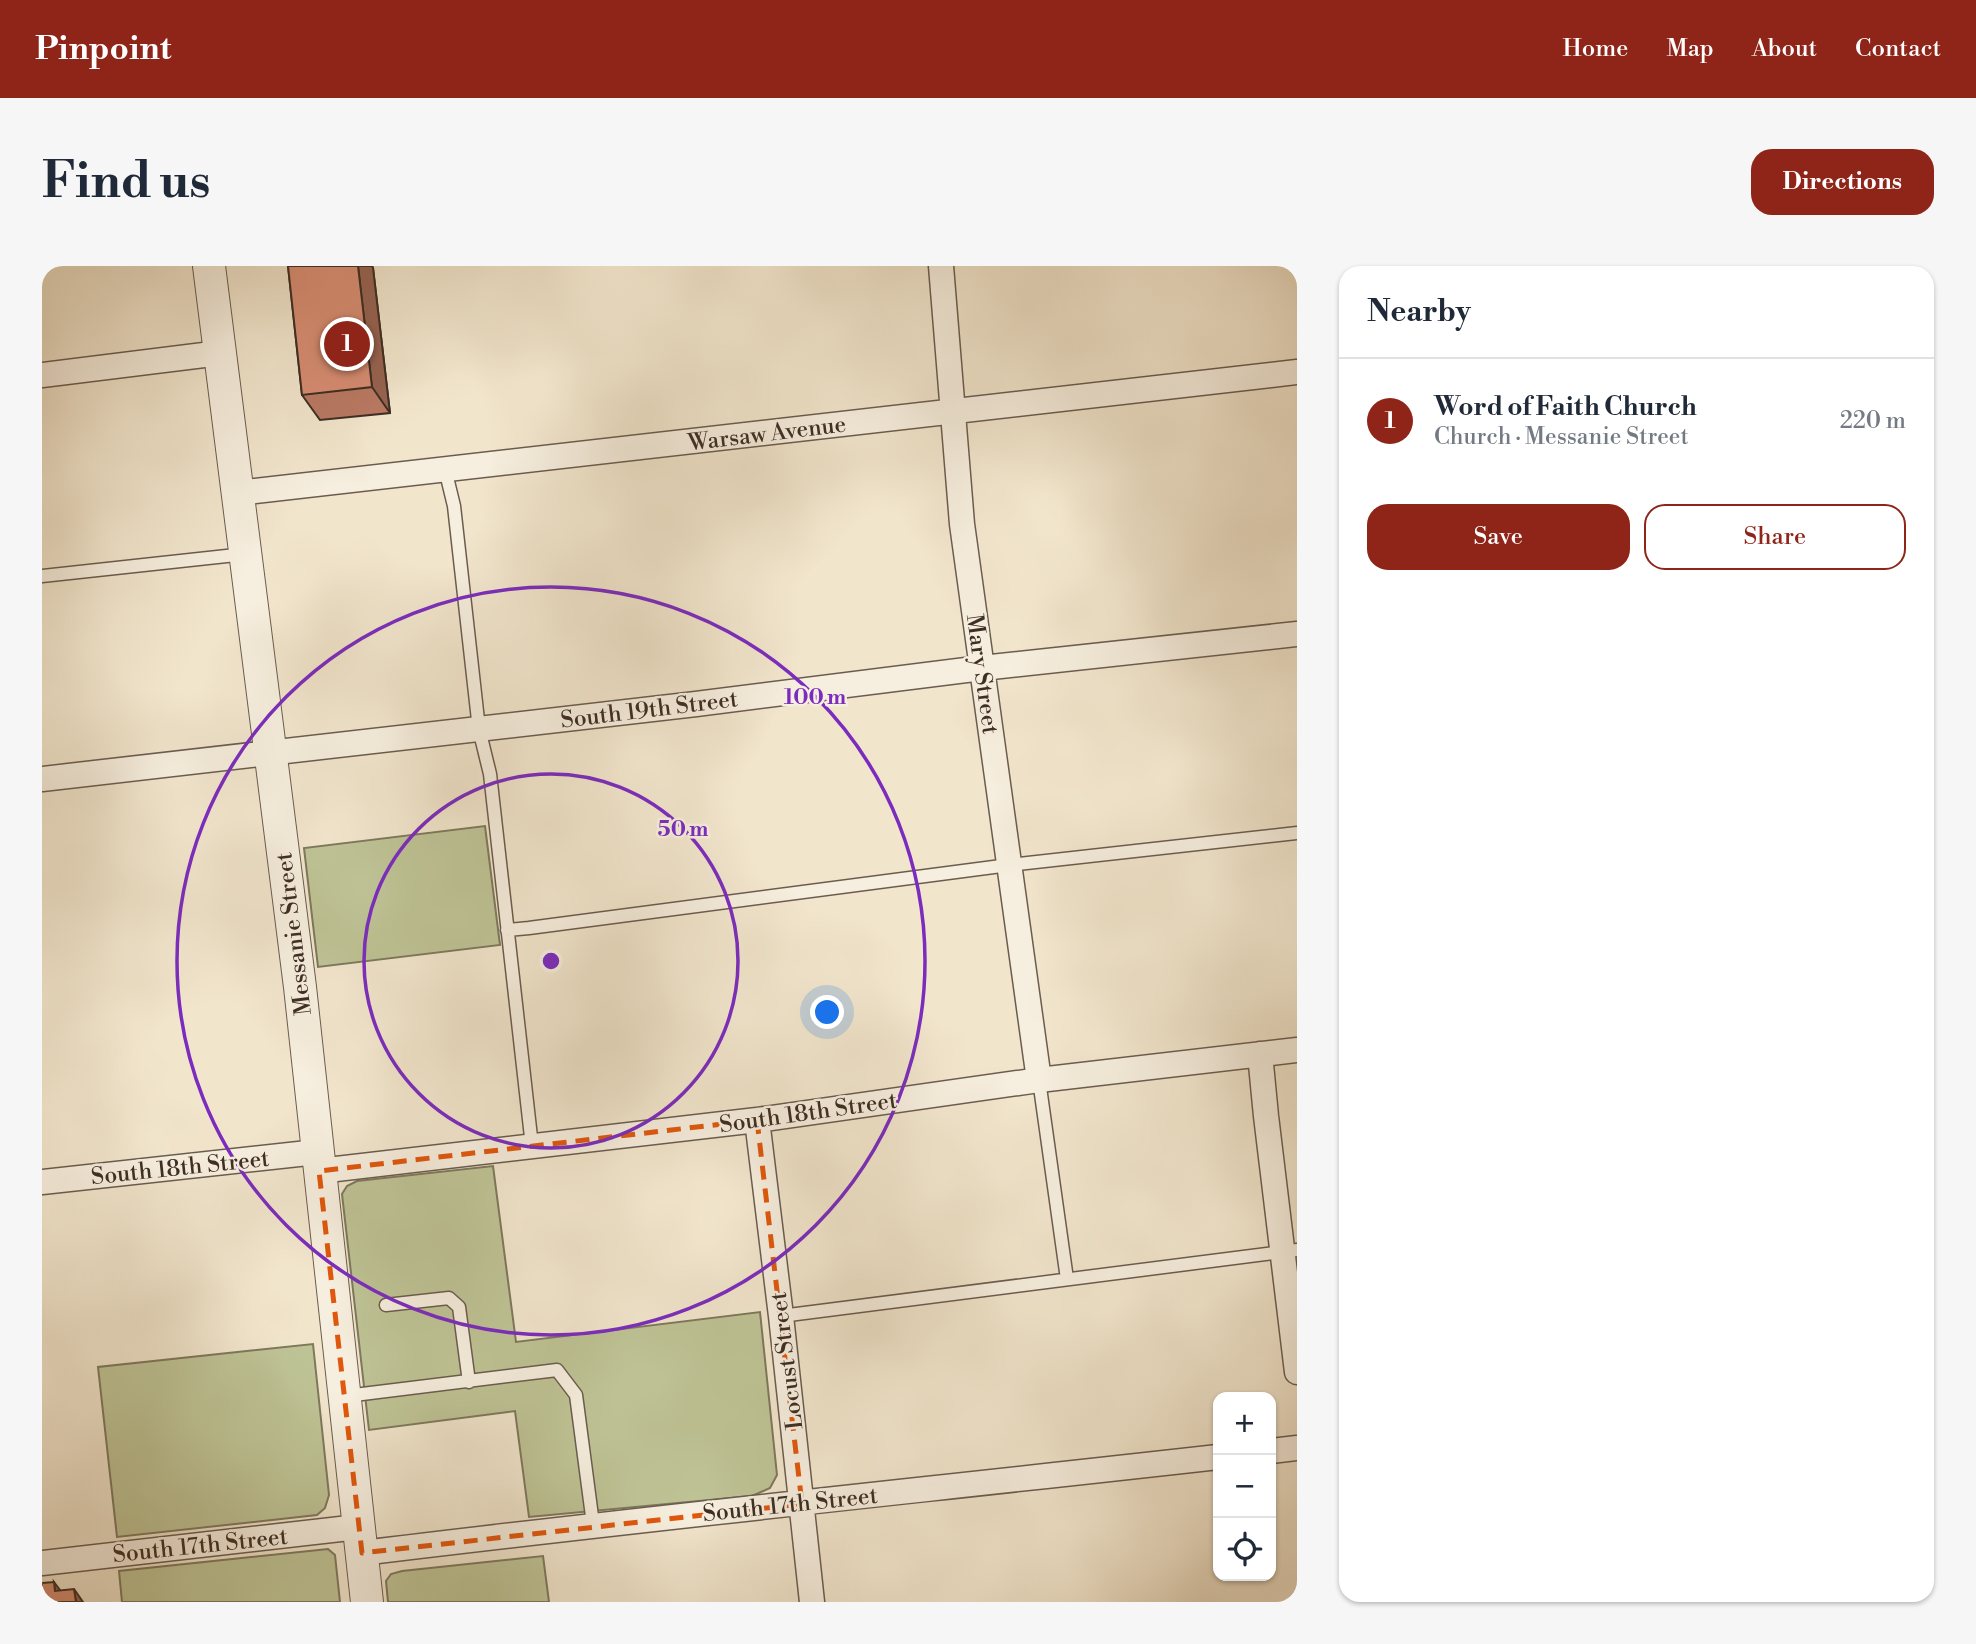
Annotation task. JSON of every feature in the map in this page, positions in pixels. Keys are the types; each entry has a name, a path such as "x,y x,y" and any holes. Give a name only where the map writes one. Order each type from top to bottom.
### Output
{"street":[{"name":"Messanie Street","path":"209,266 300,987 368,1602"},
{"name":"Mary Street","path":"941,266 962,524 1039,1080"},
{"path":"42,374 220,353"},
{"name":"Warsaw Avenue","path":"237,493 1297,372"},
{"name":"South 19th Street","path":"42,779 982,668 1297,634"},
{"name":"South 18th Street","path":"42,1182 532,1146 757,1120 1039,1080 1297,1050"},
{"path":"1260,1054 1290,1250 1297,1372"},
{"name":"Locust Street","path":"757,1120 812,1602"},
{"path":"1276,1450 1297,1448"},
{"name":"South 17th Street","path":"42,1563 593,1524 802,1504 1213,1458"}],"lane":[{"path":"445,470 454,506 479,729 490,774 532,1146"},
{"path":"42,576 245,554"},
{"path":"507,930 1009,865 1297,833"},
{"path":"1039,1080 1067,1279"},
{"path":"781,1316 1290,1250"},
{"path":"386,1305 449,1298 459,1307 469,1382"},
{"path":"345,1396 557,1370 576,1395 593,1524"}],"highlighted area":[{"path":"757,1120 802,1504 362,1553 319,1171"}],"green space":[{"path":"485,826 500,945 318,967 304,848"},
{"path":"493,1166 516,1342 760,1312 777,1475 770,1488 752,1496 529,1517 515,1411 369,1430 342,1194 347,1186 357,1181"},
{"path":"313,1344 329,1495 325,1508 317,1515 117,1537 98,1367"},
{"path":"328,1549 335,1555 340,1602 122,1602 119,1571"},
{"path":"543,1556 549,1602 388,1602 386,1581 391,1574"}],"building":[{"path":"288,266 358,266 372,387 302,395"},
{"path":"54,1582 55,1591 74,1589 76,1602 42,1602 42,1583"}],"place":[{"name":"Word of Faith Church","path":"347,344"}]}
